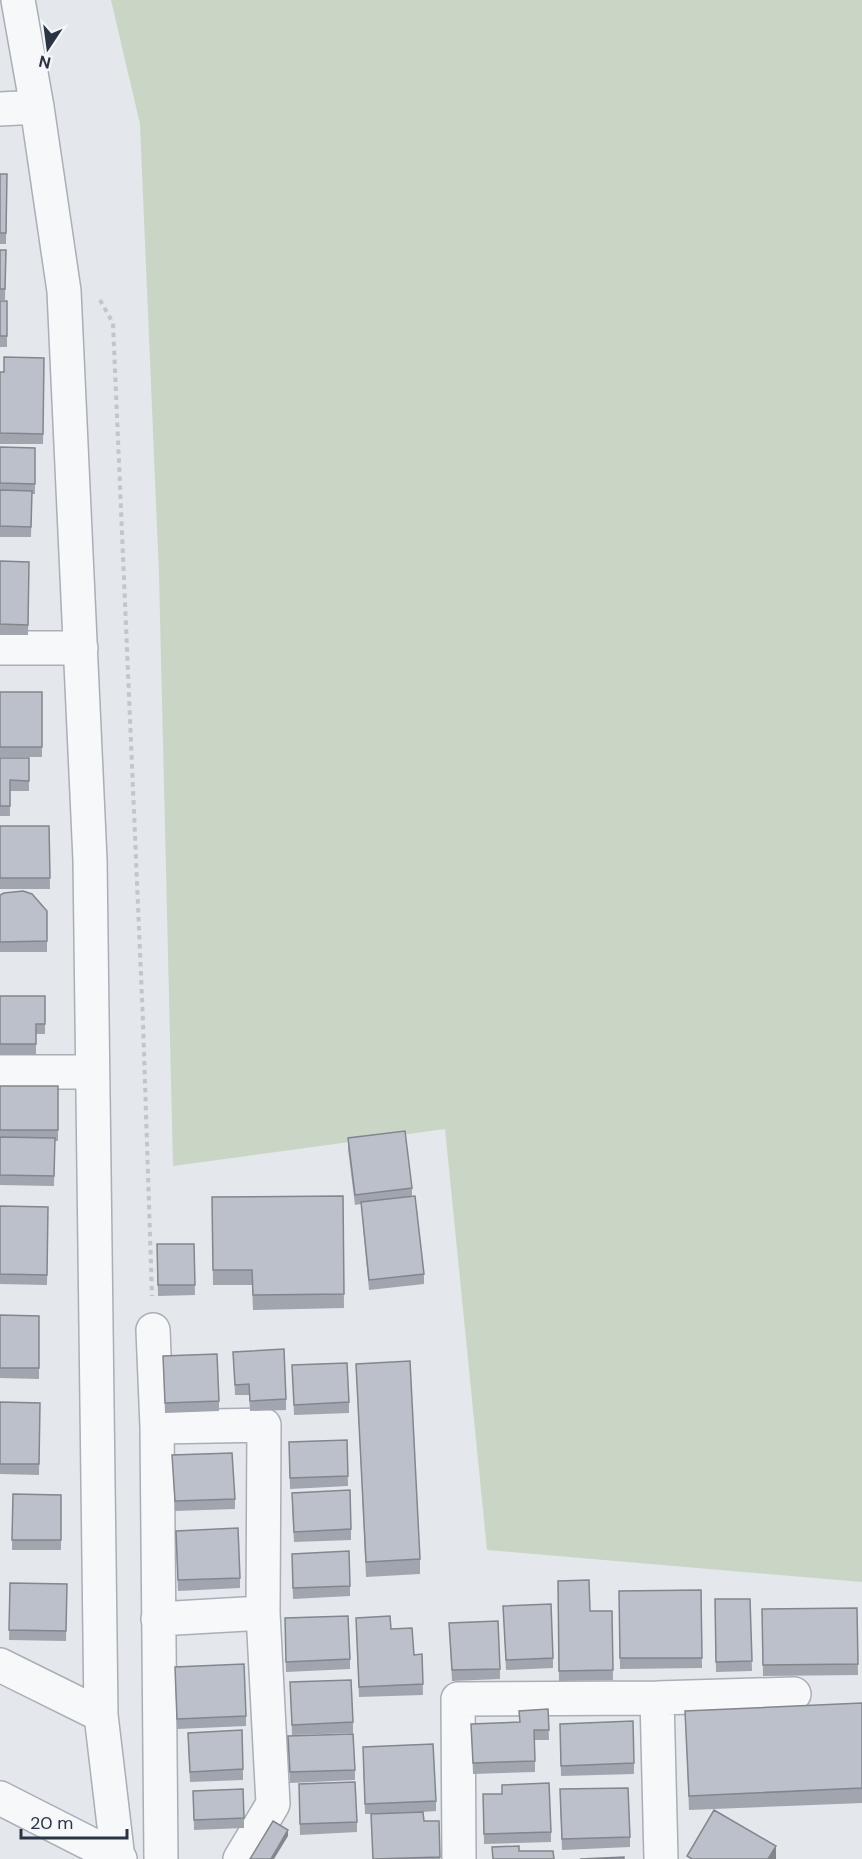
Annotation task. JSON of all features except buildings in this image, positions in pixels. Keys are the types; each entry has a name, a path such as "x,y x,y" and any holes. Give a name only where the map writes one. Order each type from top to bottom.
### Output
{"street":[{"path":"18,0 37,107 64,291 90,860 101,1715 119,1859"},
{"path":"0,109 37,107"},
{"path":"0,648 81,648"},
{"path":"0,1072 92,1072"},
{"path":"153,1330 157,1427 161,1859"},
{"path":"157,1427 264,1425 263,1613 273,1804 240,1859"},
{"path":"158,1619 263,1613"},
{"path":"0,1665 101,1715"},
{"path":"459,1859 458,1699 657,1698 794,1694"},
{"path":"657,1698 661,1859"},
{"path":"0,1798 119,1859"}],"path":[{"path":"96,292 112,323 142,975 153,1330"}],"green space":[{"path":"111,0 862,0 862,1582 487,1550 445,1129 173,1166 159,574 140,124"}]}
